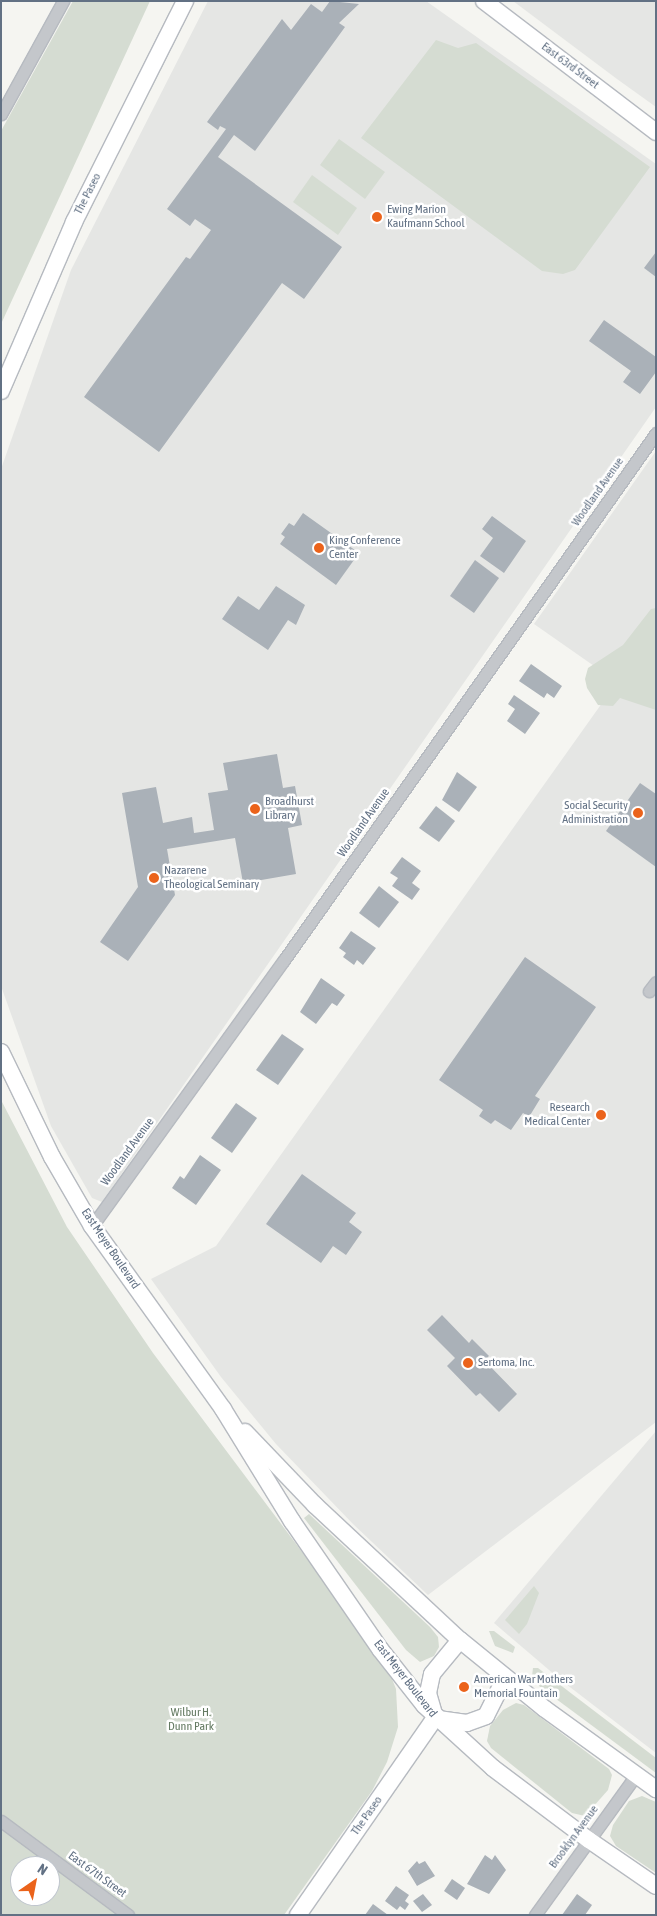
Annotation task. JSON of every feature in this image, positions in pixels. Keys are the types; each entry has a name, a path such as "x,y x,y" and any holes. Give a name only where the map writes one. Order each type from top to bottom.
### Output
{"main road":[{"name":"The Paseo","path":"1,391 74,222 185,1"},
{"name":"East 63rd Street","path":"484,1 656,132"},
{"name":"East Meyer Boulevard","path":"1,1052 52,1157 92,1226 223,1409 314,1553 380,1649 435,1718 493,1768 588,1840 656,1886"},
{"name":"East Meyer Boulevard","path":"223,1409 315,1505 460,1640"},
{"path":"505,1678 494,1707 477,1721 457,1724 435,1718 428,1693 432,1674 460,1640 505,1678 656,1789"},
{"name":"The Paseo","path":"298,1915 435,1718"}],"street":[{"path":"1,114 64,1"},
{"name":"Woodland Avenue","path":"92,1226 284,960 656,434"},
{"name":"Brooklyn Avenue","path":"535,1915 636,1775"},
{"name":"East 67th Street","path":"1,1821 128,1915"}],"shaded area":[{"path":"208,1 426,1 656,164 656,407 102,1202 92,1198 51,1126 1,986 1,469 71,270"},
{"path":"513,1 656,1 656,107 617,79"},
{"path":"656,451 656,1422 428,1595 353,1524 276,1444 221,1377 151,1279 216,1246 617,682 534,624"},
{"path":"656,1431 656,1753 562,1681 494,1623"}],"green space":[{"path":"73,1 150,1 1,324 1,131"},
{"path":"436,40 458,48 476,43 650,167 575,270 563,274 542,271 361,138"},
{"path":"339,139 385,172 365,199 320,165"},
{"path":"312,175 357,208 338,235 293,202"},
{"path":"656,608 656,710 620,698 613,706 598,705 587,688 585,679 588,668 623,645 651,609"},
{"name":"Wilbur H. Dunn Park","path":"1,1100 67,1227 153,1353 386,1664 396,1689 398,1727 387,1762 372,1791 284,1915 1,1915"},
{"path":"309,1514 430,1627 438,1637 439,1647 434,1656 420,1662 406,1650 304,1518"},
{"path":"534,1586 539,1593 527,1624 519,1634 505,1620"},
{"path":"489,1631 494,1631 515,1647 513,1653 495,1646"},
{"path":"533,1668 538,1668 656,1758 656,1773 540,1687 532,1676"},
{"path":"516,1703 524,1705 609,1769 612,1775 608,1790 585,1816 572,1813 491,1748 487,1741 490,1726 503,1710"},
{"path":"642,1796 656,1802 656,1873 616,1846 610,1836 613,1825 629,1801"}],"building":[{"path":"330,1 359,4 339,23 345,27 255,151 234,135 218,157 342,247 304,299 282,283 159,452 84,397 186,257 190,259 211,230 195,219 190,226 167,209 226,129 220,126 218,130 207,122 282,19 291,30 311,4 322,12"},
{"path":"656,252 656,277 644,268"},
{"path":"604,320 656,357 656,372 640,394 623,382 631,371 589,341"},
{"name":"King Conference Center","path":"303,513 359,553 336,585 280,544 285,537 281,534 289,523 294,526"},
{"path":"492,516 526,541 504,573 480,556 493,538 482,529"},
{"path":"475,560 499,578 474,613 450,596"},
{"path":"276,586 305,605 296,625 288,620 268,650 222,619 238,596 259,610"},
{"path":"531,664 562,686 554,698 547,693 544,698 519,681"},
{"path":"514,695 540,713 525,734 507,721 515,709 508,704"},
{"path":"277,754 283,788 295,786 302,825 288,828 296,874 243,883 235,838 167,849 175,895 128,961 100,942 138,887 122,793 156,787 163,823 192,817 194,833 214,830 208,793 228,790 223,763"},
{"path":"457,772 477,787 459,812 442,800"},
{"name":"Social Security Administration","path":"640,783 656,794 656,867 606,831"},
{"path":"436,806 455,821 439,842 419,828"},
{"path":"402,857 421,871 412,883 420,889 412,900 392,886 398,878 390,873"},
{"path":"379,886 399,902 379,928 359,913"},
{"path":"351,931 376,948 363,965 357,960 354,965 343,957 346,953 339,948"},
{"path":"525,957 596,1007 535,1096 540,1099 529,1117 523,1113 511,1130 495,1120 491,1124 479,1116 483,1110 439,1080"},
{"path":"321,978 345,995 337,1006 332,1003 316,1024 300,1012"},
{"path":"282,1034 304,1049 278,1085 256,1070"},
{"path":"236,1103 257,1118 232,1153 211,1138"},
{"path":"200,1155 221,1170 196,1205 172,1188 180,1176 184,1179"},
{"path":"302,1174 356,1213 349,1222 362,1232 346,1255 333,1246 321,1263 266,1224"},
{"name":"Sertoma, Inc.","path":"442,1315 469,1343 472,1339 489,1356 484,1360 517,1394 499,1412 480,1393 476,1396 447,1366 455,1358 427,1330"},
{"path":"485,1855 492,1860 495,1855 506,1870 489,1894 467,1884"},
{"path":"417,1861 419,1864 425,1861 435,1876 417,1886 408,1871"},
{"path":"452,1879 465,1888 457,1900 444,1891"},
{"path":"396,1886 409,1895 405,1901 409,1904 405,1910 400,1906 397,1910 385,1901"},
{"path":"423,1894 432,1905 422,1912 413,1901"},
{"path":"577,1894 592,1905 585,1915 562,1915"},
{"path":"373,1904 388,1915 365,1915"}],"place":[{"name":"Ewing Marion Kaufmann School","path":"377,217"},
{"name":"King Conference Center","path":"319,548"},
{"name":"Broadhurst Library","path":"255,809"},
{"name":"Social Security Administration","path":"638,813"},
{"name":"Nazarene Theological Seminary","path":"154,878"},
{"name":"Research Medical Center","path":"601,1115"},
{"name":"Sertoma, Inc.","path":"468,1363"},
{"name":"American War Mothers Memorial Fountain","path":"464,1687"}]}
